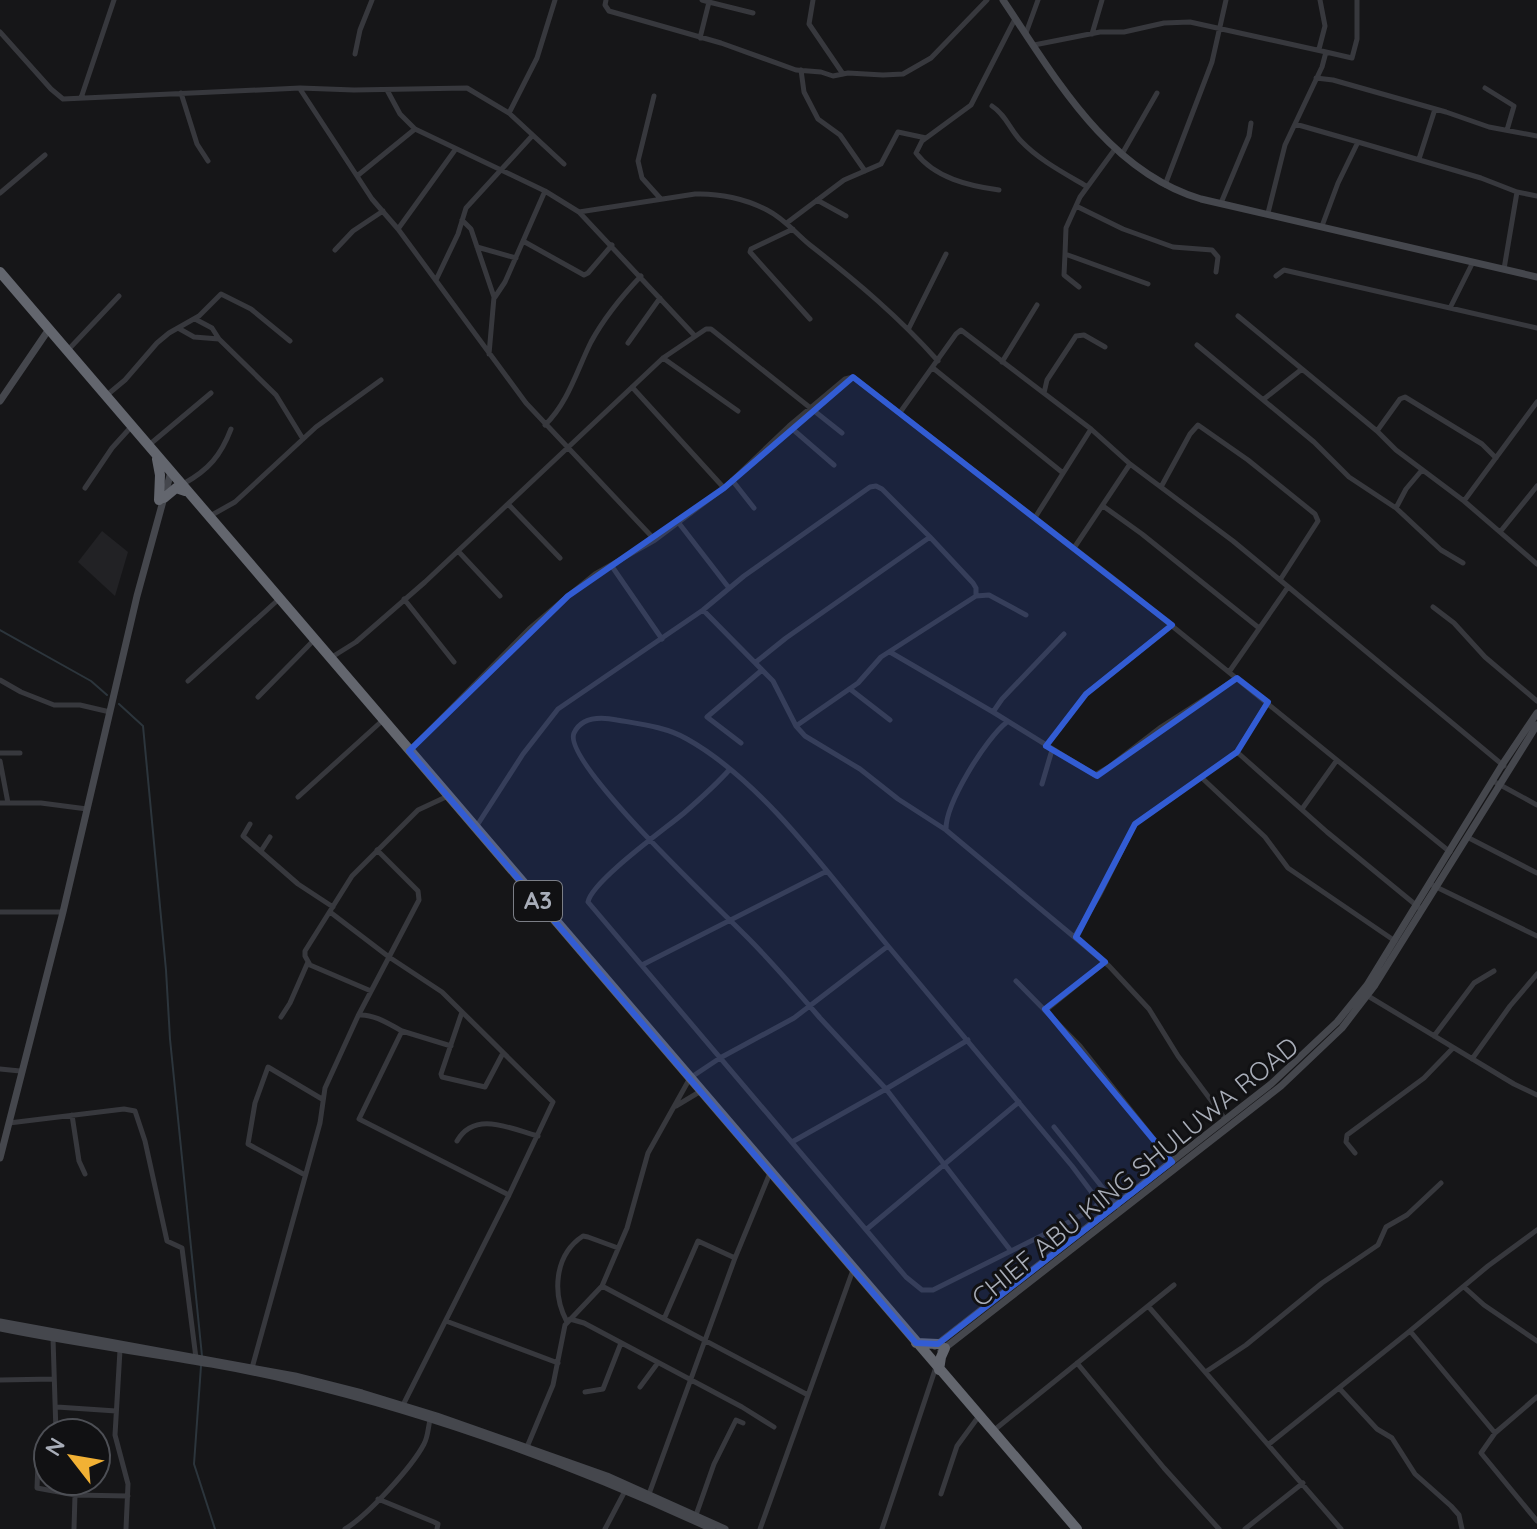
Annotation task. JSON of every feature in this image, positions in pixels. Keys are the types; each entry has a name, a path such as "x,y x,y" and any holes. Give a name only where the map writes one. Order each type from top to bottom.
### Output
{"highway":[{"name":"A3","path":"0,272 1077,1529"},
{"path":"152,450 160,475 162,499"},
{"path":"162,499 176,488 191,494"},
{"path":"916,1343 942,1346 933,1362"}],"street":[{"path":"81,98 114,0"},
{"path":"355,54 360,30 372,0"},
{"path":"509,113 537,58 555,0"},
{"path":"606,0 609,11 803,73 821,72 833,76 909,72 941,50 987,0"},
{"path":"702,0 753,13"},
{"path":"813,0 809,24 843,74"},
{"path":"1003,0 1074,103 1118,152 1165,186 1221,203 1537,277"},
{"path":"1026,33 1038,0"},
{"path":"1092,34 1102,0"},
{"path":"1165,186 1212,62 1226,0"},
{"path":"1268,213 1285,145 1316,78 1323,51 1325,26 1320,0"},
{"path":"1034,45 1180,22 1221,28 1352,58 1357,39 1357,0"},
{"path":"700,38 709,2"},
{"path":"999,190 979,188 944,177 916,155 917,148 926,138 971,105 1015,19"},
{"path":"0,32 63,99 300,88 467,88 509,113 564,164"},
{"path":"803,73 804,92 818,119 840,135 865,171"},
{"path":"1316,78 1537,136"},
{"path":"300,88 357,176 488,355 545,425 655,540"},
{"path":"1485,88 1514,106 1507,130"},
{"path":"387,90 400,114 415,129 545,191 579,212 695,336"},
{"path":"181,93 197,144 208,161"},
{"path":"1079,287 1064,275 1066,228 1086,186 1118,152 1157,93"},
{"path":"654,96 638,154 638,167 642,178 661,198"},
{"path":"992,106 1000,111 1023,144 1086,186"},
{"path":"1419,159 1435,109"},
{"path":"1221,203 1249,136 1251,123"},
{"path":"1295,124 1537,196"},
{"path":"357,176 415,129"},
{"path":"788,222 844,180 882,162 898,132 926,138"},
{"path":"436,280 445,266 466,208 532,136"},
{"path":"1322,226 1358,142"},
{"path":"398,229 455,150"},
{"path":"0,193 45,155"},
{"path":"494,297 505,282 545,191"},
{"path":"1504,269 1517,192"},
{"path":"579,212 661,198 708,194 750,202 788,222 909,328 938,361"},
{"path":"817,200 846,216"},
{"path":"1076,206 1123,229 1173,247 1212,250 1218,257 1216,272"},
{"path":"335,250 353,231 383,211"},
{"path":"462,220 471,229 494,297 488,355"},
{"path":"793,229 750,252 810,319"},
{"path":"523,241 584,275 612,245"},
{"path":"477,247 516,258"},
{"path":"909,328 946,254"},
{"path":"1065,254 1148,284"},
{"path":"1450,308 1474,261"},
{"path":"1276,276 1284,270 1537,328"},
{"path":"545,425 563,401 613,308 641,276"},
{"path":"106,396 125,380 157,343 195,319 218,295 225,295 251,309 290,341"},
{"path":"67,350 119,296"},
{"path":"628,343 660,298"},
{"path":"1002,362 1037,305"},
{"path":"1238,316 1537,564"},
{"path":"195,319 212,328 219,339 276,395 303,439"},
{"path":"177,328 194,337 219,339"},
{"path":"0,401 49,329"},
{"path":"331,658 356,642 458,551 663,358 706,329 711,329 842,433"},
{"path":"901,412 960,330 1233,541 1505,767 1537,713"},
{"path":"1037,389 1047,380 1076,336 1084,335 1105,347"},
{"path":"1197,345 1264,399 1349,477 1396,508 1441,550 1463,563"},
{"path":"663,358 738,411"},
{"path":"933,368 1063,473"},
{"path":"1264,399 1302,369"},
{"path":"409,751 529,629 586,581 655,540 724,488 789,426 851,376 1036,516 1452,853"},
{"path":"210,517 235,502 303,439 381,380"},
{"path":"1043,394 1047,380"},
{"path":"632,387 724,488"},
{"path":"152,450 211,393"},
{"path":"1377,431 1400,399 1405,397 1482,444 1496,458"},
{"path":"1464,501 1537,402"},
{"path":"1161,487 1198,425 1248,460 1318,518 1280,580"},
{"path":"85,488 131,426"},
{"path":"789,426 834,465"},
{"path":"182,484 202,473 224,449 231,429"},
{"path":"1036,516 1091,429"},
{"path":"1074,548 1130,464"},
{"path":"0,1158 4,1129 63,912 169,470"},
{"path":"1396,508 1406,489 1423,470"},
{"path":"732,480 754,508"},
{"path":"476,828 523,754 558,709 703,610 870,487 882,489 930,537 973,583 976,596"},
{"path":"1500,532 1536,490"},
{"path":"508,504 560,558"},
{"path":"1103,506 1259,628"},
{"path":"678,522 729,588"},
{"path":"756,662 930,537"},
{"path":"458,551 500,596"},
{"path":"611,565 662,639"},
{"path":"1229,672 1288,587"},
{"path":"796,726 858,683 876,660 976,596 989,595 1026,615"},
{"path":"188,681 280,598"},
{"path":"404,599 454,662"},
{"path":"1433,607 1537,701"},
{"path":"703,610 777,686 796,726 805,736 860,769 889,793 946,830 1105,962 1149,1009 1178,1056 1227,1122 1283,1074 1347,1012 1398,943 1288,868 1265,837 1202,778"},
{"path":"1042,784 1049,748 1086,694 1172,625"},
{"path":"993,712 1064,634"},
{"path":"258,697 315,639"},
{"path":"897,646 898,654"},
{"path":"889,651 1084,769 1098,774 1161,727 1237,678"},
{"path":"741,743 707,717 762,670"},
{"path":"0,680 54,705 80,705 110,712"},
{"path":"850,689 890,720"},
{"path":"1075,936 1135,824 1237,752 1268,702"},
{"path":"946,830 946,820 970,772 996,731 1000,717"},
{"path":"730,769 684,813 650,839 587,900 906,1277 922,1290 933,1290 947,1284 1079,1217 1099,1202 827,871 730,769 687,739 671,732 611,719 594,718 579,727 573,740 584,764 650,839 732,921 886,1089 1011,1251"},
{"path":"298,797 383,720"},
{"path":"996,731 1007,722"},
{"name":"CHIEF ABU KING SHULUWA ROAD","path":"933,1362 942,1346 1227,1122 1302,1067 1342,1028 1368,996 1505,767 1537,725"},
{"path":"1237,752 1247,764 1419,908"},
{"path":"0,753 20,753"},
{"path":"1302,809 1337,760"},
{"path":"0,761 8,803"},
{"path":"1496,783 1537,805"},
{"path":"281,1017 308,962 305,951 352,876 418,810 448,796"},
{"path":"0,803 41,803 87,809"},
{"path":"937,824 946,820"},
{"path":"250,824 242,835 389,957 425,979 463,1011 553,1103 403,1405"},
{"path":"1464,835 1537,873"},
{"path":"261,851 270,837"},
{"path":"252,1368 321,1119 322,1099 360,1013 412,914 419,893 377,850"},
{"path":"642,965 827,871"},
{"path":"1433,886 1535,933"},
{"path":"0,912 63,912"},
{"path":"527,1447 547,1401 568,1320 602,1286 641,1184 648,1153 690,1078 794,1018 888,946"},
{"path":"308,962 371,991"},
{"path":"1046,1010 1105,962"},
{"path":"1434,1036 1474,983 1494,971"},
{"path":"1472,1059 1537,974"},
{"path":"1016,981 1107,1078 1174,1165"},
{"path":"1368,996 1537,1095"},
{"path":"463,1011 441,1076 483,1088 487,1086 503,1053"},
{"path":"360,1013 402,1031 451,1046"},
{"path":"402,1031 359,1119 509,1195"},
{"path":"792,1142 968,1040"},
{"path":"1355,1153 1346,1142 1347,1135 1424,1078 1453,1048"},
{"path":"305,1175 248,1144 255,1103 268,1067 322,1099"},
{"path":"0,1069 20,1071"},
{"path":"676,1107 701,1091"},
{"path":"867,1229 1019,1102"},
{"path":"4,1129 72,1115 135,1111 145,1141 167,1241 182,1248 196,1358"},
{"path":"72,1115 79,1161 85,1174"},
{"path":"457,1141 467,1129 479,1123 538,1136"},
{"path":"1054,1127 1120,1209"},
{"path":"649,1494 735,1258 770,1172"},
{"path":"1207,1371 1246,1345 1322,1283 1378,1245 1386,1227 1407,1215 1441,1183"},
{"path":"1269,1444 1537,1230"},
{"path":"568,1320 558,1306 557,1287 561,1265 572,1246 583,1236 618,1248"},
{"path":"664,1319 698,1241 735,1258"},
{"path":"760,1529 853,1269"},
{"path":"993,1431 1174,1285"},
{"path":"602,1286 808,1395"},
{"path":"1464,1287 1484,1305 1537,1341"},
{"path":"1148,1306 1341,1529"},
{"path":"576,1312 578,1320"},
{"path":"568,1320 578,1320 774,1427"},
{"path":"446,1321 558,1363"},
{"path":"0,1325 334,1385 527,1447 626,1488 712,1529"},
{"path":"0,1325 290,1380 430,1420 649,1494 725,1529"},
{"path":"1410,1331 1495,1433"},
{"path":"53,1337 57,1417"},
{"path":"585,1392 603,1389 621,1343"},
{"path":"120,1350 115,1435 128,1484 126,1529"},
{"path":"882,1529 933,1362"},
{"path":"1077,1363 1219,1529"},
{"path":"640,1387 657,1364"},
{"path":"0,1380 54,1379"},
{"path":"1339,1388 1377,1429 1392,1438 1415,1474 1459,1515 1462,1529"},
{"path":"1537,1397 1495,1433 1481,1455 1537,1521"},
{"path":"57,1407 116,1411"},
{"path":"941,1494 957,1446 979,1416"},
{"path":"350,1528 418,1454 425,1442 430,1420"},
{"path":"696,1515 730,1427 736,1420 743,1423"},
{"path":"1245,1529 1303,1483"},
{"path":"605,1529 626,1488"},
{"path":"112,1496 128,1496"},
{"path":"74,1529 75,1497"},
{"path":"378,1499 438,1524 437,1529"}],"highlighted area":[{"path":"853,377 1172,625 1086,694 1046,746 1097,776 1237,678 1268,702 1237,752 1135,824 1076,937 1105,962 1045,1009 1172,1162 938,1344 916,1343 409,751 568,596 724,488"}],"shaded area":[{"path":"102,531 128,552 115,596 78,562"}],"waterway":[{"path":"0,630 91,681 107,695"},
{"path":"119,704 143,726 202,1356"},
{"path":"201,1366 194,1464 215,1529"}]}
